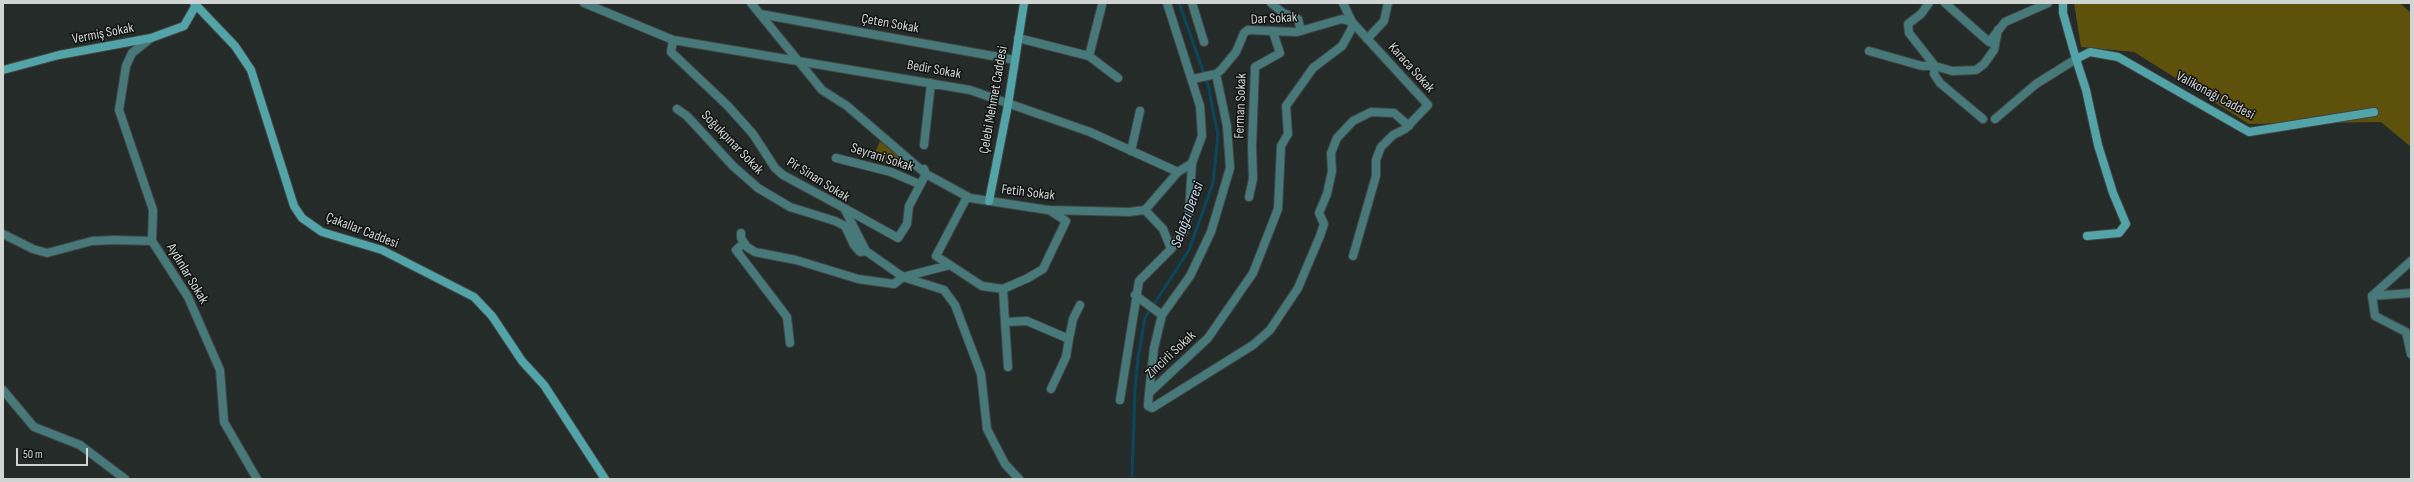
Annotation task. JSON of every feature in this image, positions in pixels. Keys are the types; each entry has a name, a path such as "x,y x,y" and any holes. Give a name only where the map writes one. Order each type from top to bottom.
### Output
{"street":[{"path":"584,3 673,40"},
{"name":"Fetih Sokak","path":"751,3 822,90 848,106 926,174 967,197 1048,210 1145,210"},
{"name":"Çelebi Mehmet Caddesi","path":"989,201 1009,102 1024,3"},
{"path":"1120,400 1139,281 1171,249 1184,231 1189,213 1192,163 1202,136 1201,109 1195,79 1166,3"},
{"path":"1192,3 1204,42"},
{"name":"Karaca Sokak","path":"1343,3 1352,22 1428,105 1409,126 1386,141 1381,147 1376,160 1376,176 1353,256"},
{"path":"1367,39 1384,21 1388,3"},
{"path":"1929,3 1921,14 1908,24 1909,33 1935,66 1934,74 1940,83 1983,120"},
{"path":"1945,3 1989,42 2005,22 2048,3"},
{"path":"2026,3 2028,12"},
{"path":"2063,3 2062,13 2086,90 2102,158 2113,193 2126,224 2119,234 2086,236"},
{"name":"Vermiş Sokak","path":"3,70 59,56 152,38 184,26 195,4"},
{"name":"Çakallar Caddesi","path":"195,4 235,46 251,70 294,206 302,218 322,232 382,250 474,297 492,316 522,361 544,385 605,479"},
{"path":"1089,56 1103,4"},
{"path":"1275,4 1283,13 1298,19 1301,31"},
{"name":"Çeten Sokak","path":"760,14 1015,60"},
{"name":"Dar Sokak","path":"1214,75 1236,52 1244,33 1248,30 1273,32 1301,31 1342,19 1352,22"},
{"name":"Zincirli Sokak","path":"1352,22 1352,28 1342,46 1312,68 1286,106 1288,134 1281,146 1278,209 1253,273 1208,338 1149,392 1148,406 1152,408 1253,345 1270,330 1298,288 1320,236 1324,224 1319,213 1327,194 1332,171 1331,153 1337,138 1353,121 1371,112 1394,112 1409,126"},
{"path":"1869,51 1922,66 1935,66 1952,71 1976,70 1984,64 1994,50 1998,30"},
{"name":"Ferman Sokak","path":"1249,197 1253,178 1252,146 1255,67 1280,53 1273,32"},
{"name":"Aydınlar Sokak","path":"152,38 132,53 126,66 119,110 153,210 152,241 188,297 220,370 224,422 257,479"},
{"path":"1018,38 1089,56 1118,78"},
{"name":"Bedir Sokak","path":"673,40 970,90 1009,102 1090,132 1178,172"},
{"name":"Pir Sinan Sokak","path":"673,40 671,52 728,106 753,134 775,168 783,175 844,208 866,251 903,277 944,290 955,305 980,374 987,429 1005,464 1019,479"},
{"name":"Valikonağı Caddesi","path":"2076,59 2090,52 2118,57 2249,132 2374,112"},
{"path":"1995,118 2036,84 2076,59"},
{"path":"1149,392 1154,348 1162,315 1190,276 1211,232 1230,168 1227,126 1214,75 1195,79"},
{"path":"924,145 931,83"},
{"name":"Soğukpınar Sokak","path":"677,109 687,116 733,166 758,188 790,207 835,221 844,226 854,246 860,252 866,251"},
{"path":"1131,151 1140,111"},
{"name":"Seyrani Sokak","path":"836,158 891,172 919,184"},
{"path":"844,208 898,238 907,224 909,206 919,184 926,174 921,163"},
{"path":"1171,249 1163,230 1145,210 1178,172 1192,163"},
{"path":"967,197 936,256 982,286 1003,289 1043,269 1066,221 1048,210"},
{"path":"741,233 744,243 755,252 796,260 858,279 894,284 903,277 950,265"},
{"path":"3,234 33,249 47,253 92,241 152,241"},
{"path":"744,243 736,250 787,317 790,343"},
{"path":"2372,296 2411,261"},
{"path":"1003,289 1008,367"},
{"path":"2372,296 2411,292"},
{"path":"1136,295 1162,315"},
{"path":"2372,296 2375,316 2406,332 2411,354"},
{"path":"1051,389 1066,357 1073,319 1080,305"},
{"path":"1005,322 1027,321 1069,339"},
{"path":"3,390 34,427 80,445 125,479"}],"shaded area":[{"path":"2074,3 2400,3 2411,13 2411,147 2381,122 2249,124 2134,52 2081,47"},
{"path":"880,141 903,160 898,167 872,160"}],"waterway":[{"name":"Selağzı Deresi","path":"1132,476 1135,390 1138,358 1145,318 1189,250 1213,183 1218,135 1208,85 1179,3"}]}
